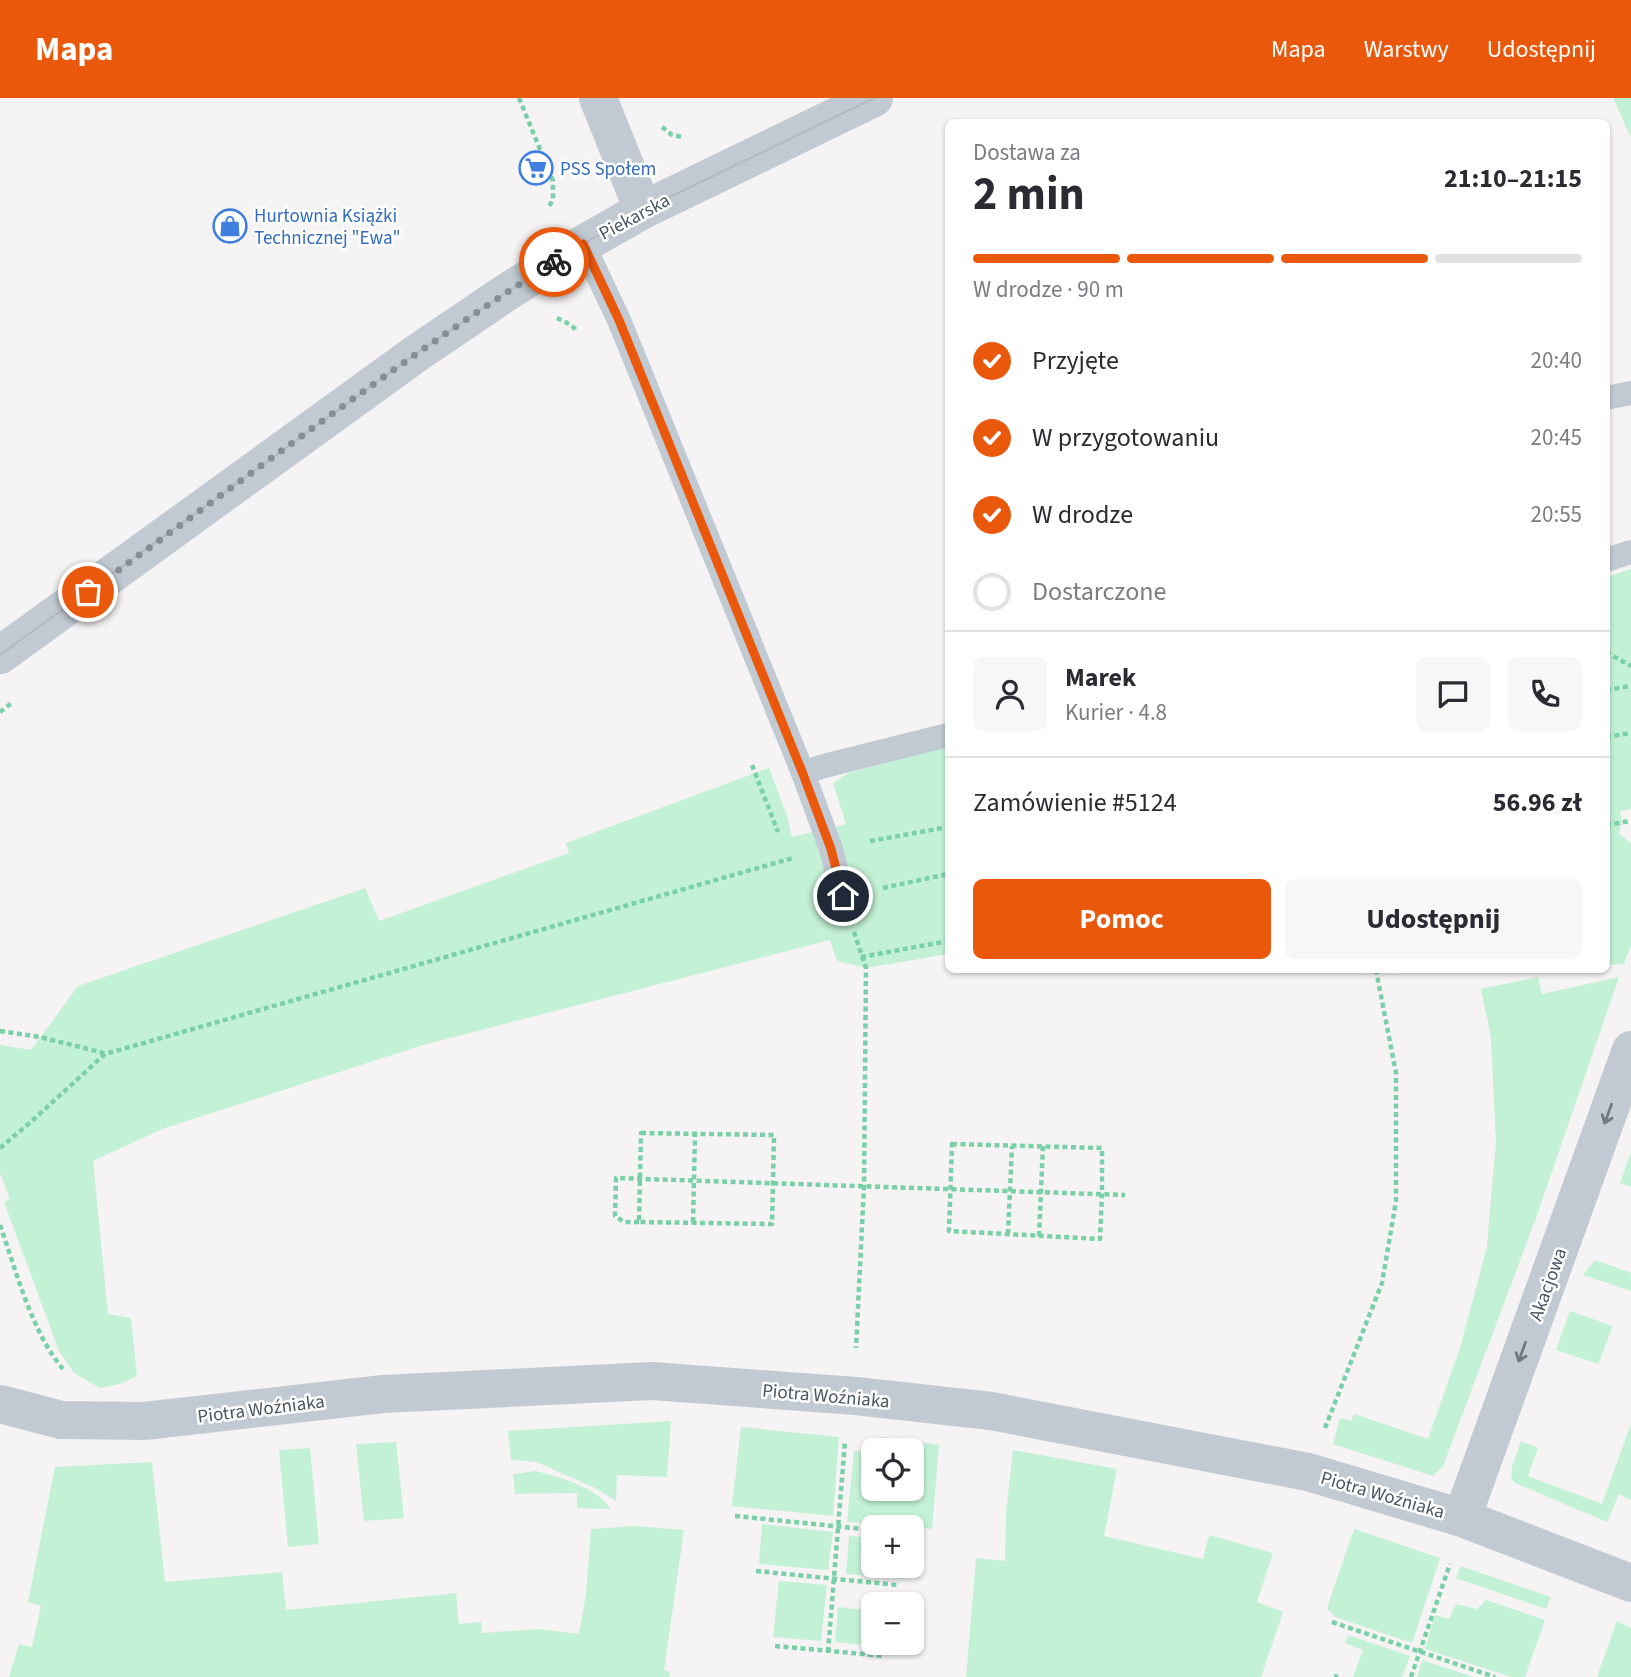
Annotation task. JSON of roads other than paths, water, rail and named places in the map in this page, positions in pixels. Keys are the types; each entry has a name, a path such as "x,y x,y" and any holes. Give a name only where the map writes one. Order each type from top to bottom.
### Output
{"street":[{"path":"598,98 643,210"},
{"name":"Piekarska","path":"0,655 417,353 504,294 643,210 874,98"},
{"name":"Akacjowa","path":"1462,1518 1631,1050"},
{"name":"Piotra Woźniaka","path":"0,1404 61,1420 144,1421 383,1394 652,1381 856,1396 991,1411 1308,1472 1462,1518 1631,1583"}],"lane":[{"path":"583,244 619,320 803,774 831,849 843,896"},
{"path":"1610,397 1631,393"},
{"path":"1610,558 1631,552"},
{"path":"803,774 824,766 945,736"}],"tram line":[{"path":"0,655 417,353 504,294 643,210 874,98"}],"place":[{"name":"PSS Społem","path":"536,168"},
{"name":"Hurtownia Książki Technicznej \"Ewa\"","path":"230,226"}]}
